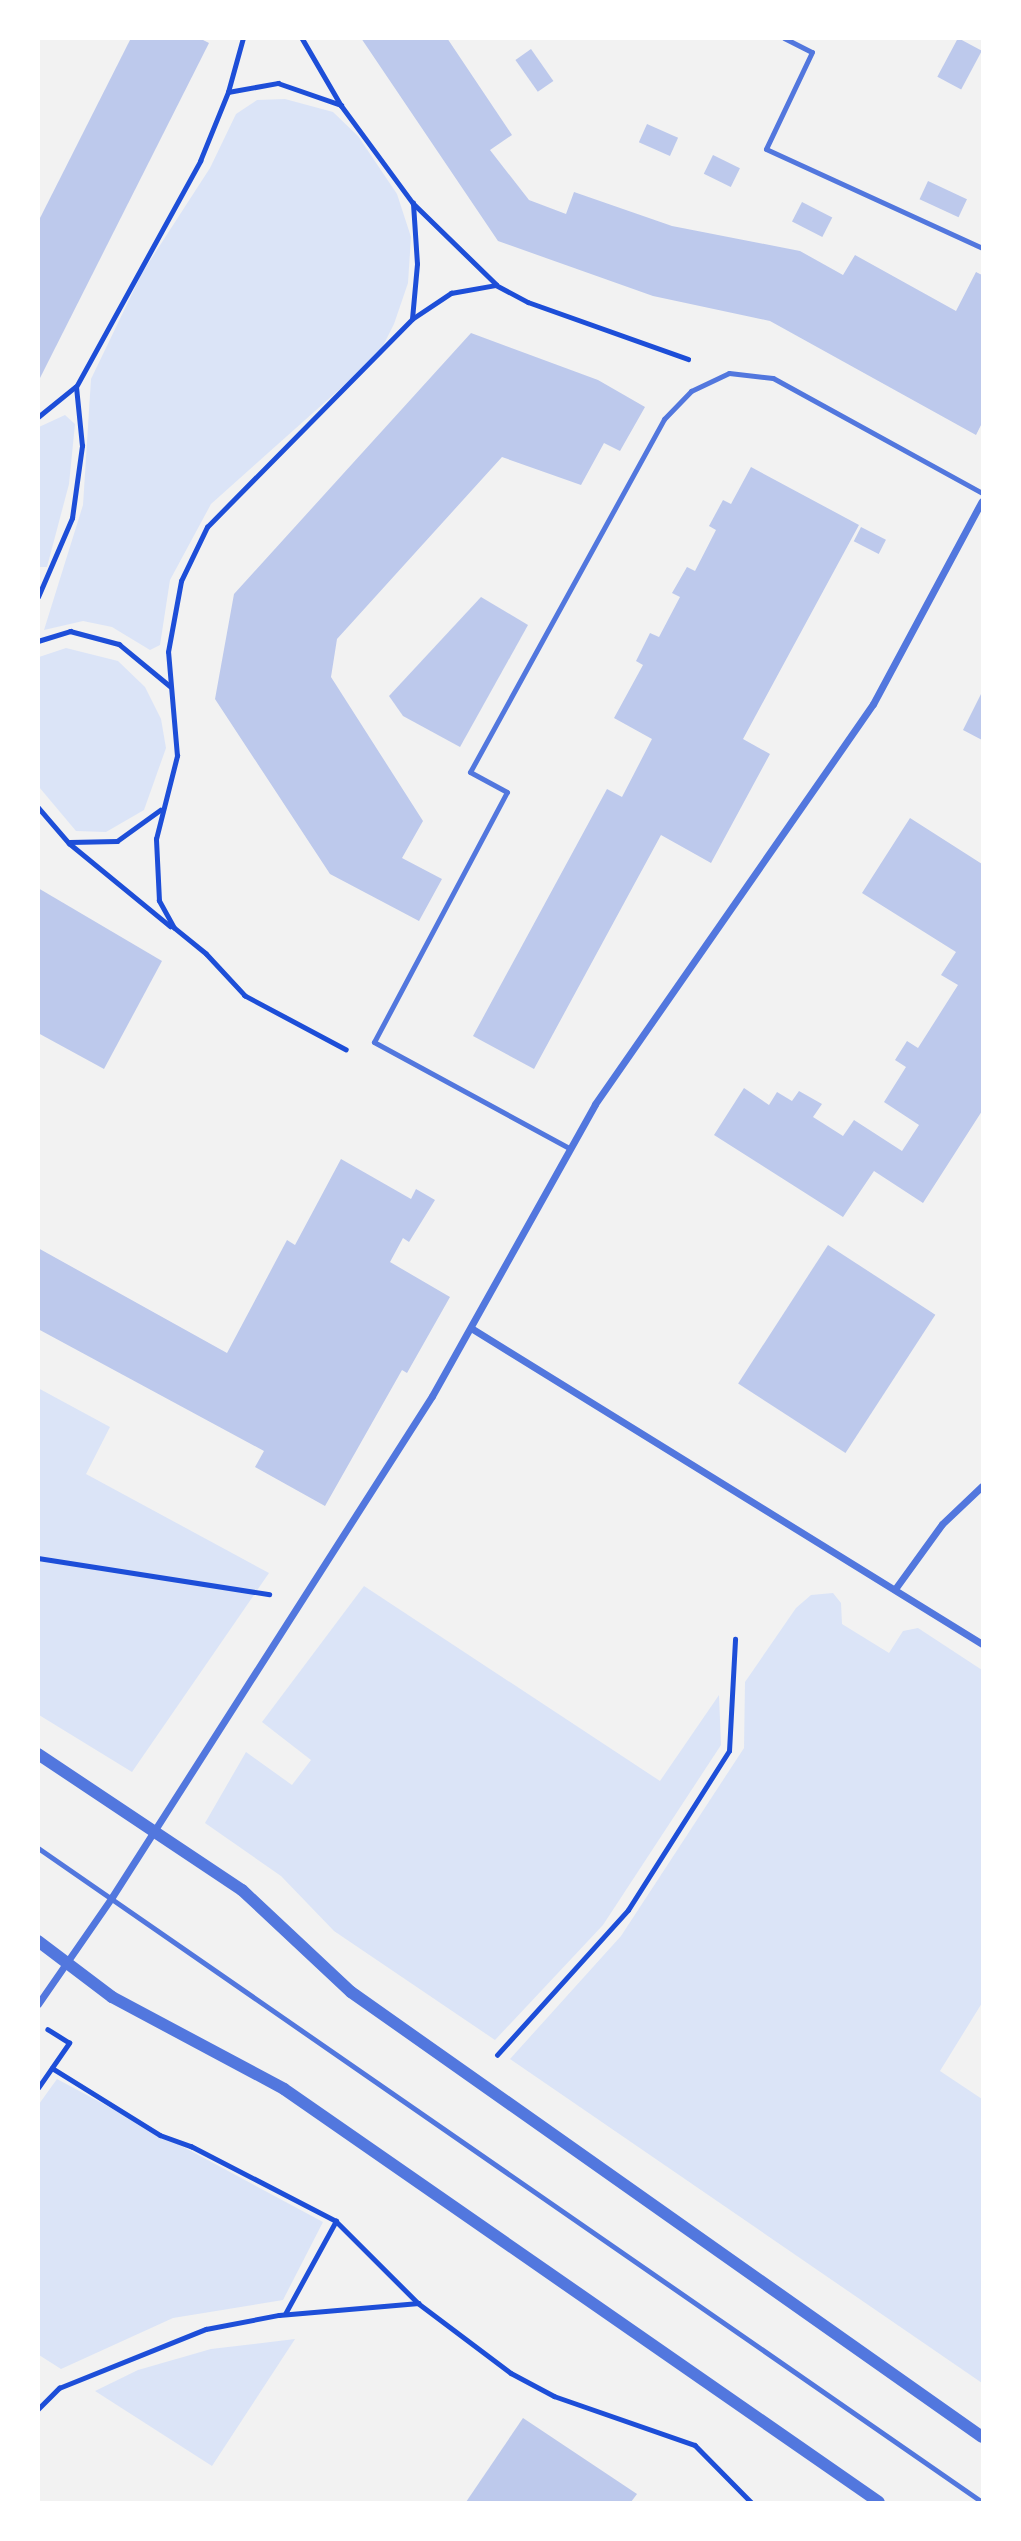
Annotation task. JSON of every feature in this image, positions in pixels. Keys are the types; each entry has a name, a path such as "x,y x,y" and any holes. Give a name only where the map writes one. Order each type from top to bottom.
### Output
{"street":[{"path":"38,2004 112,1898 471,1328 569,1148 611,1079 873,704 982,502"},
{"path":"471,1328 982,1644"},
{"path":"895,1589 942,1524 982,1486"},
{"path":"38,1754 155,1829 268,1912 351,1992 982,2437"},
{"path":"38,1941 66,1965 153,2021 284,2089 879,2502"}],"lane":[{"path":"784,38 812,52 766,149 982,248"},
{"path":"569,1148 374,1042 507,792 470,772 663,419 691,391 729,373 773,378 982,493"},
{"path":"38,1847 982,2502"}],"path":[{"path":"38,417 76,387 200,161 228,92 243,38"},
{"path":"302,38 341,105 413,203 496,285 528,302 729,373"},
{"path":"228,92 278,83 341,105"},
{"path":"412,319 417,264 413,203"},
{"path":"174,928 159,901 156,839 161,809 177,756 168,652 181,581 207,527 385,352 412,319 451,293 496,285"},
{"path":"38,597 72,518 82,446 76,387"},
{"path":"38,641 70,632 119,644 171,687"},
{"path":"38,807 69,842 206,954 245,996 355,1055"},
{"path":"69,842 117,841 161,809"},
{"path":"38,1558 301,1599"},
{"path":"474,2080 628,1910 729,1751 735,1639"},
{"path":"38,2024 69,2043 38,2088"},
{"path":"52,2068 160,2136 191,2146 336,2221 418,2303 511,2374 554,2396 695,2445 751,2502"},
{"path":"285,2315 336,2221"},
{"path":"38,2409 59,2388 206,2329 285,2315 418,2303"}],"shaded area":[{"path":"285,99 333,112 358,136 397,194 411,237 408,283 394,324 379,354 211,504 170,580 160,645 150,650 112,627 83,621 44,630 83,505 91,379 142,273 210,168 236,114 257,100"},
{"path":"65,415 75,424 69,484 47,567 39,567 39,427"},
{"path":"66,648 118,661 145,687 161,719 166,748 144,810 106,832 76,831 39,787 39,657"},
{"path":"38,1388 110,1427 86,1474 269,1573 132,1772 39,1715"},
{"path":"364,1586 660,1781 719,1695 721,1745 603,1925 495,2040 334,1931 281,1876 205,1823 246,1752 292,1785 311,1760 262,1722"},
{"path":"833,1593 841,1603 842,1624 889,1653 903,1631 918,1628 982,1670 982,2003 940,2071 982,2099 982,2383 510,2059 621,1936 744,1748 745,1682 796,1608 811,1595"},
{"path":"57,2079 323,2222 283,2300 173,2318 61,2369 39,2355 39,2104"},
{"path":"295,2339 212,2466 95,2391 138,2370 211,2349"}],"building":[{"path":"131,38 199,38 209,43 38,382 38,222"},
{"path":"361,38 447,38 512,135 490,150 529,200 566,214 574,192 672,226 800,251 843,275 855,255 956,311 976,272 982,275 982,423 976,435 770,321 653,296 498,241"},
{"path":"958,38 982,51 961,90 937,77"},
{"path":"531,49 553,81 538,92 515,60"},
{"path":"647,124 678,138 670,156 639,142"},
{"path":"713,155 740,168 731,187 704,174"},
{"path":"928,181 967,199 959,217 920,199"},
{"path":"802,202 832,217 822,237 792,222"},
{"path":"471,333 598,380 645,407 620,451 604,443 581,485 502,457 337,639 331,677 423,821 402,858 442,879 419,921 330,874 215,699 234,594"},
{"path":"751,467 859,525 743,739 770,754 711,863 661,835 534,1069 473,1036 607,789 622,797 652,739 614,718 643,665 636,661 650,633 659,637 680,597 672,593 687,567 695,571 716,530 709,526 723,500 731,504"},
{"path":"861,527 886,540 879,554 854,541"},
{"path":"481,597 528,625 460,747 403,716 389,696"},
{"path":"982,692 982,740 963,730"},
{"path":"910,818 982,864 982,1111 923,1203 874,1171 843,1217 714,1135 744,1088 769,1105 777,1092 792,1101 799,1091 822,1104 813,1117 843,1136 854,1120 902,1151 919,1125 884,1102 906,1067 895,1060 907,1041 918,1048 958,985 941,975 956,952 862,893"},
{"path":"38,888 162,961 104,1069 38,1033"},
{"path":"341,1159 411,1199 416,1189 435,1200 409,1242 403,1238 390,1262 450,1297 407,1373 402,1370 325,1506 255,1467 264,1451 38,1329 38,1248 227,1353 287,1240 295,1245"},
{"path":"828,1245 935,1315 845,1453 738,1383"},
{"path":"523,2418 637,2494 631,2502 466,2502"}]}
